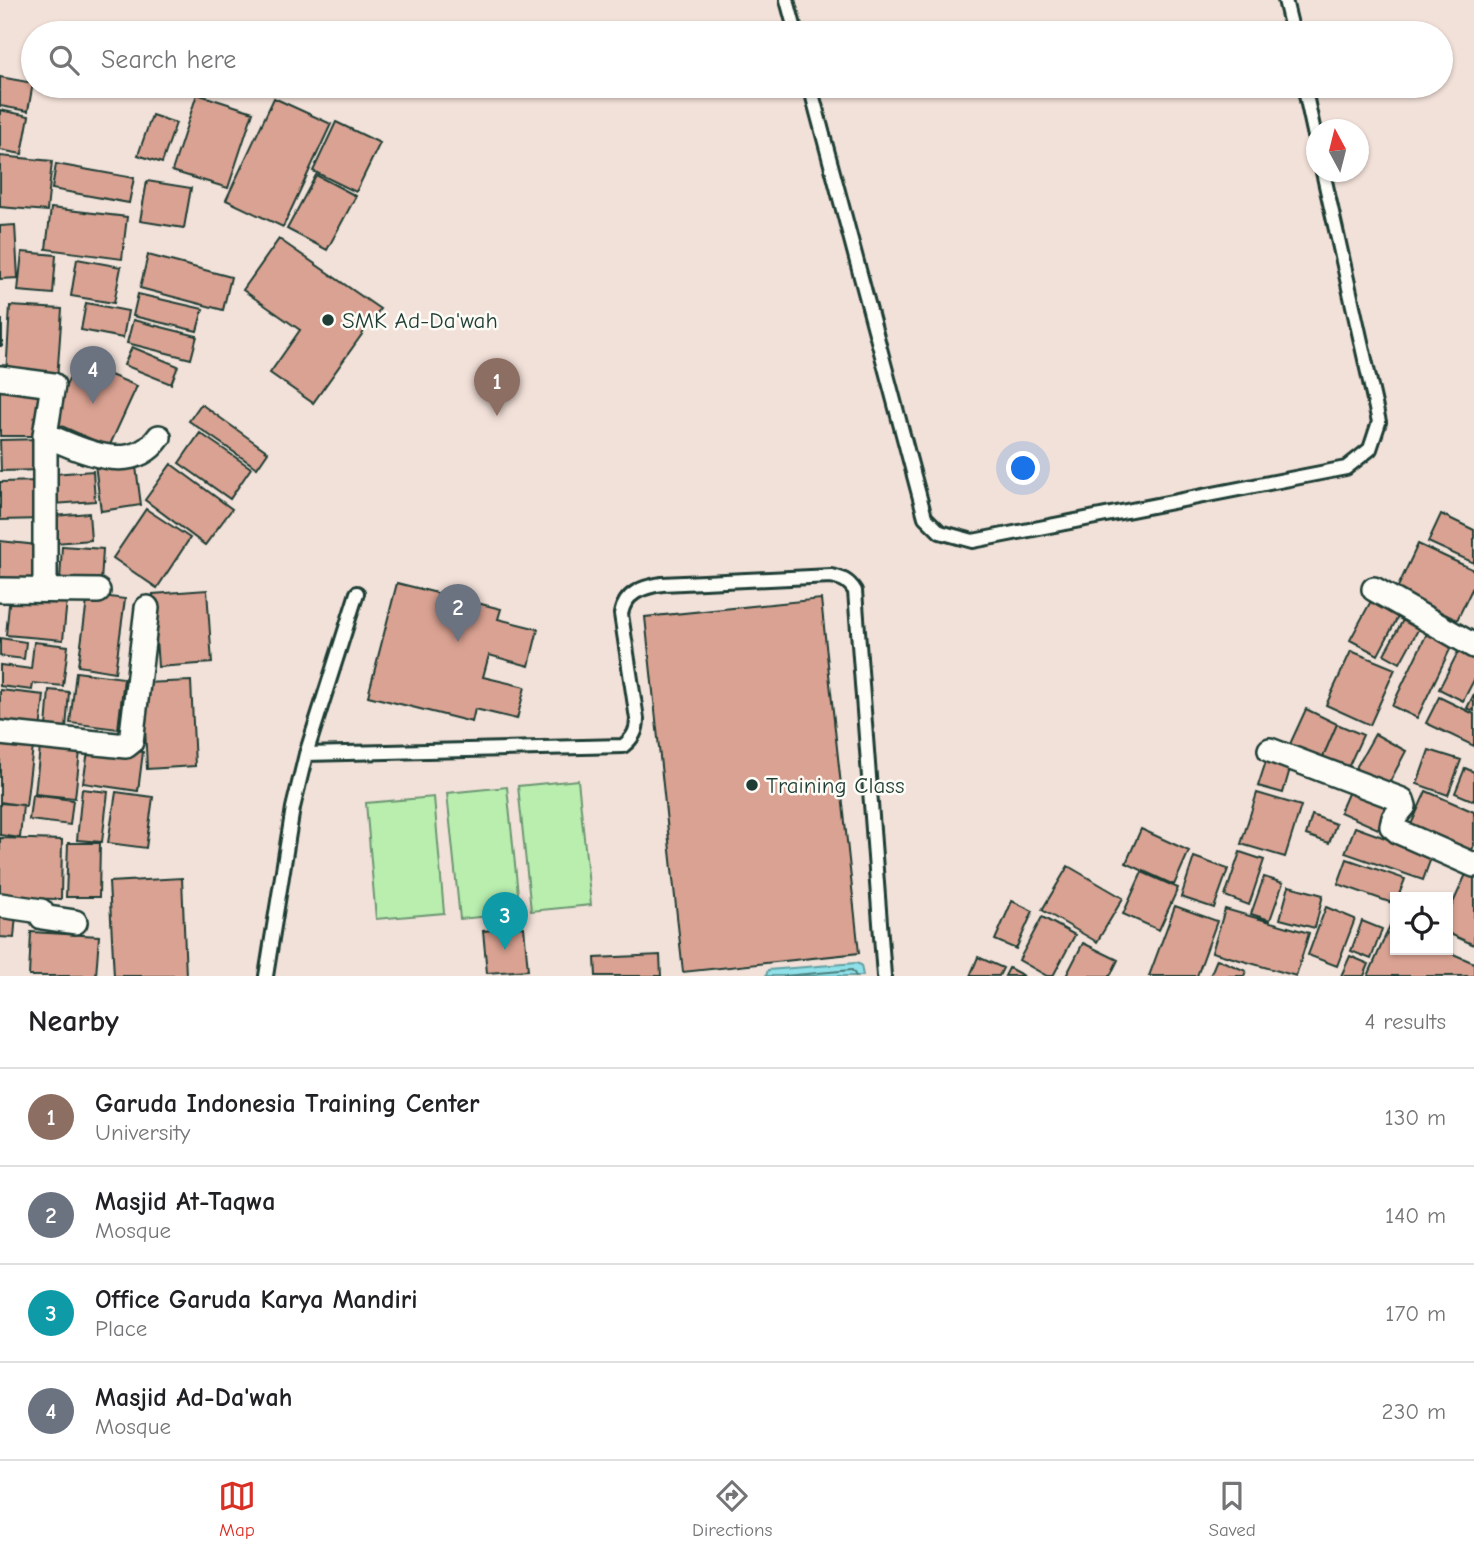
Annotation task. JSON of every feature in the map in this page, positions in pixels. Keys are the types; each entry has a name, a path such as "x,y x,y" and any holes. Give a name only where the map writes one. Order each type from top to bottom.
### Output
{"street":[{"path":"0,378 53,385 45,435 45,590"},
{"path":"45,435 85,451 115,457 141,455 151,448 159,437"},
{"path":"1374,589 1474,646"},
{"path":"0,590 98,591"},
{"path":"0,733 126,746 131,742 146,608"},
{"path":"1270,750 1402,800 1404,806 1394,818 1392,827 1474,865"},
{"path":"0,905 41,911 43,917 75,922"}],"lane":[{"path":"787,0 793,21"},
{"path":"1285,0 1290,21"},
{"path":"813,98 925,517 940,532 973,541 1346,468 1370,449 1379,422 1325,182"},
{"path":"1307,98 1312,119"},
{"path":"306,754 623,746 632,738 637,728 621,614 630,595 648,586 662,584 831,576 842,578 855,591 884,976"},
{"path":"266,976 293,808 306,754 357,593"}],"green space":[{"path":"578,780 591,905 531,911 518,786"},
{"path":"507,787 520,913 460,919 447,793"},
{"path":"434,797 444,913 376,919 366,803"}],"water":[{"path":"856,963 861,965 863,976 766,976 768,970"}],"building":[{"path":"0,77 21,81 21,98 30,98 28,111 0,106"},
{"path":"196,98 209,98 253,112 228,188 172,171"},
{"path":"274,98 331,124 283,227 226,200"},
{"path":"0,110 29,116 22,154 0,150"},
{"path":"152,115 176,123 162,163 138,155"},
{"path":"336,122 380,143 356,192 313,171"},
{"path":"0,156 52,161 47,211 0,207"},
{"path":"56,164 134,178 129,203 52,189"},
{"path":"316,175 356,196 327,250 287,229"},
{"path":"147,181 191,188 184,228 140,221"},
{"path":"51,208 127,217 122,259 46,249"},
{"path":"15,225 18,278 0,279 0,226"},
{"name":"SMK Ad-Da'wah","path":"279,239 380,309 313,403 270,373 300,330 243,290"},
{"path":"22,252 56,255 53,294 18,291"},
{"path":"148,255 231,277 223,310 140,288"},
{"path":"77,259 121,267 114,303 71,296"},
{"path":"138,294 203,309 197,331 133,316"},
{"path":"86,303 128,311 123,338 81,330"},
{"path":"10,306 62,309 57,380 6,376"},
{"path":"2,320 2,346 0,346"},
{"path":"133,320 197,336 191,359 127,343"},
{"path":"132,347 178,366 171,384 124,365"},
{"path":"77,361 137,386 109,447 50,421"},
{"path":"0,390 41,390 40,436 0,436"},
{"path":"201,404 268,452 257,468 189,421"},
{"path":"200,433 251,468 230,499 179,463"},
{"path":"42,439 42,470 1,471 0,440"},
{"path":"135,459 141,505 101,511 95,464"},
{"path":"171,464 232,509 205,545 145,500"},
{"path":"93,471 95,501 54,504 52,474"},
{"path":"42,481 43,519 0,520 0,482"},
{"path":"146,509 190,538 157,588 113,558"},
{"path":"89,513 91,540 56,543 54,516"},
{"path":"1441,514 1474,530 1474,563 1428,542"},
{"path":"0,541 37,545 32,588 0,585"},
{"path":"1418,544 1474,570 1474,585 1457,620 1396,591"},
{"path":"62,546 103,549 101,583 60,580"},
{"path":"397,583 501,609 498,619 538,629 529,666 489,655 483,677 525,687 517,719 475,709 472,722 368,696"},
{"path":"207,590 212,663 158,667 153,594"},
{"path":"88,594 125,599 115,672 78,666"},
{"path":"10,595 67,600 63,640 6,635"},
{"name":"Training Class","path":"821,599 859,953 683,972 645,617"},
{"path":"1371,601 1399,615 1378,655 1350,640"},
{"path":"1403,620 1419,628 1400,663 1384,654"},
{"path":"1430,627 1455,639 1417,718 1392,706"},
{"path":"0,638 26,642 24,659 0,656"},
{"path":"34,642 68,646 63,686 33,683 32,690 0,686 0,665 31,669"},
{"path":"1459,650 1474,657 1474,680 1463,701 1439,689"},
{"path":"1351,651 1395,669 1370,725 1326,705"},
{"path":"76,672 124,678 118,729 70,723"},
{"path":"191,681 195,766 147,769 143,683"},
{"path":"0,690 44,695 40,730 0,726"},
{"path":"49,690 69,692 66,729 46,727"},
{"path":"1474,694 1474,711 1467,708"},
{"path":"1439,697 1474,714 1474,746 1426,723"},
{"path":"1306,709 1337,724 1322,759 1290,744"},
{"path":"1337,724 1363,735 1347,770 1322,759"},
{"path":"0,733 34,738 26,806 0,802"},
{"path":"1375,734 1406,751 1385,791 1353,773"},
{"path":"41,738 81,742 75,798 35,794"},
{"path":"89,745 143,752 138,791 83,783"},
{"path":"1429,750 1461,760 1448,795 1417,784"},
{"path":"1268,755 1292,762 1283,793 1258,786"},
{"path":"1465,768 1474,772 1474,801 1455,793"},
{"path":"1352,784 1391,801 1378,829 1340,812"},
{"path":"82,789 108,792 102,842 77,840"},
{"path":"1426,791 1474,812 1474,845 1470,855 1409,829"},
{"path":"116,792 153,797 146,848 108,843"},
{"path":"1257,793 1301,806 1285,857 1241,844"},
{"path":"32,795 73,800 70,825 29,820"},
{"path":"0,803 23,805 20,838 0,835"},
{"path":"1312,815 1336,824 1329,843 1306,835"},
{"path":"1355,827 1432,855 1423,880 1345,853"},
{"path":"1141,829 1189,851 1174,885 1126,863"},
{"path":"0,838 62,840 61,899 0,898"},
{"path":"68,843 100,843 99,897 66,897"},
{"path":"1240,852 1264,860 1249,905 1225,896"},
{"path":"1194,857 1228,869 1214,908 1181,897"},
{"path":"1347,859 1405,879 1400,892 1390,892 1390,902 1338,884"},
{"path":"1068,866 1123,898 1097,942 1042,910"},
{"path":"1142,872 1178,888 1159,930 1123,914"},
{"path":"1466,874 1474,877 1474,945 1453,935 1453,903"},
{"path":"1264,877 1283,883 1270,920 1251,914"},
{"path":"182,878 186,976 114,976 109,882"},
{"path":"1289,886 1323,895 1315,928 1280,919"},
{"path":"1012,901 1033,911 1016,949 995,940"},
{"path":"1175,906 1217,921 1197,976 1149,976"},
{"path":"1326,907 1355,919 1337,966 1308,955"},
{"path":"1225,909 1309,933 1296,976 1212,952"},
{"path":"0,913 16,914 14,938 0,937"},
{"path":"1042,917 1075,935 1053,976 1047,976 1019,960"},
{"path":"1362,921 1382,929 1371,959 1351,951"},
{"path":"1390,925 1390,955 1453,954 1474,963 1474,976 1368,976"},
{"path":"524,927 528,970 487,973 483,931"},
{"path":"31,932 99,936 96,976 29,976"},
{"path":"1083,943 1118,960 1110,976 1066,976"},
{"path":"660,955 661,976 596,976 595,958"},
{"path":"1350,956 1369,964 1364,976 1341,976"},
{"path":"978,957 1003,968 999,976 970,976"},
{"path":"1217,959 1246,971 1244,976 1210,976"},
{"path":"1009,968 1024,976 1005,976"}],"place":[{"name":"SMK Ad-Da'wah","path":"328,320"},
{"name":"Masjid Ad-Da'wah","path":"93,404"},
{"name":"Garuda Indonesia Training Center","path":"497,416"},
{"name":"Masjid At-Taqwa","path":"458,642"},
{"name":"Training Class","path":"752,785"},
{"name":"Office Garuda Karya Mandiri","path":"505,950"}]}
